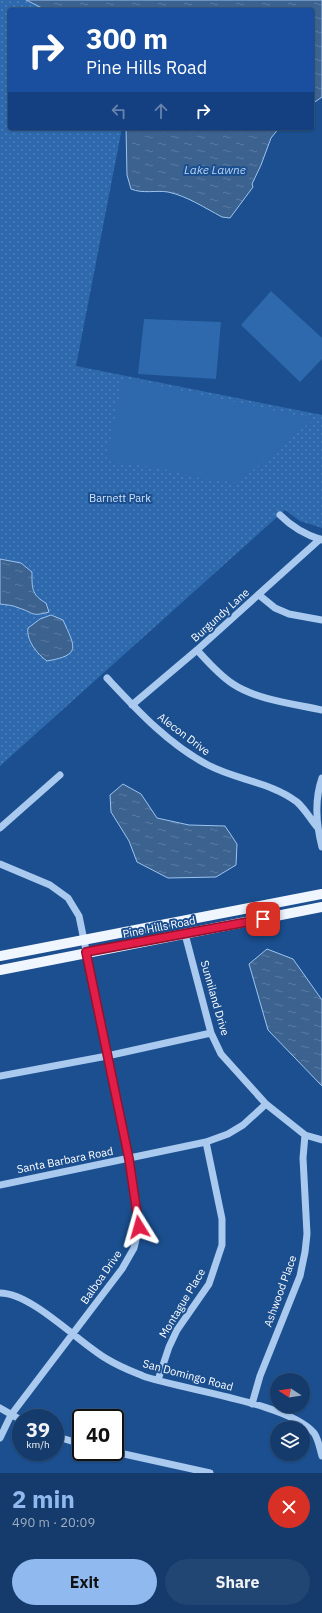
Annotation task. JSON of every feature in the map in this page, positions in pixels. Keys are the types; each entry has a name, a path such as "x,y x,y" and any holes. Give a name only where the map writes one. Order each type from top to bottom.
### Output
{"main road":[{"name":"Pine Hills Road","path":"0,956 322,894"},
{"name":"Pine Hills Road","path":"0,970 322,907"}],"street":[{"path":"280,515 289,524 302,532 321,539"},
{"name":"Burgundy Lane","path":"132,705 197,650 321,539"},
{"path":"259,595 274,608 289,614 322,620"},
{"path":"197,650 219,673 234,685 261,696 322,710"},
{"name":"Alecon Drive","path":"107,678 132,705 164,734 207,765 228,774 281,792 298,803 318,828"},
{"path":"0,828 60,775"},
{"path":"322,778 316,804 318,828 322,847"},
{"name":"Balboa Drive","path":"0,864 50,885 68,898 79,916 129,1159 139,1227 134,1248 122,1269 11,1415 0,1438"},
{"name":"Sunniland Drive","path":"185,934 211,1033 221,1054 266,1104 305,1135 322,1140"},
{"path":"0,1076 107,1056 211,1033"},
{"name":"Santa Barbara Road","path":"0,1185 206,1142 228,1134 243,1125 266,1104"},
{"name":"Ashwood Place","path":"252,1404 260,1376 300,1276 306,1252 307,1234 303,1158 305,1135"},
{"name":"Montague Place","path":"158,1380 169,1347 177,1330 209,1284 222,1245 222,1219 206,1142"},
{"name":"San Domingo Road","path":"0,1292 23,1298 120,1367 158,1380 287,1414 304,1423 315,1434 322,1456"},
{"path":"0,1408 11,1415"},
{"path":"124,1454 210,1473"}],"green space":[{"name":"Barnett Park","path":"0,0 147,0 145,8 8,8 8,130 122,130 76,366 322,415 322,528 300,521 285,510 0,766"},
{"path":"271,291 322,338 322,359 300,382 241,325"},
{"path":"144,319 221,322 216,379 138,374"},
{"path":"123,378 314,419 238,483 195,477 160,468 106,461"}],"water":[{"path":"26,0 322,0 322,97 314,103 314,8 42,8"},
{"name":"Lake Lawne","path":"126,130 277,130 271,138 252,184 253,187 230,218 222,217 182,196 168,192 140,191 131,189 127,175"},
{"path":"0,559 21,563 32,572 33,590 37,597 46,603 49,612 33,614 14,606 0,604"},
{"path":"51,615 63,620 73,648 71,653 66,656 47,661 40,655 30,642 28,628 40,619"},
{"path":"123,784 141,794 157,818 189,825 225,826 237,844 236,865 216,877 168,878 137,862 129,841 111,812 110,795"},
{"path":"267,949 293,959 322,1000 322,1086 268,1030 249,964"}],"route":[{"path":"139,1227 129,1159 86,952 263,919"}]}
